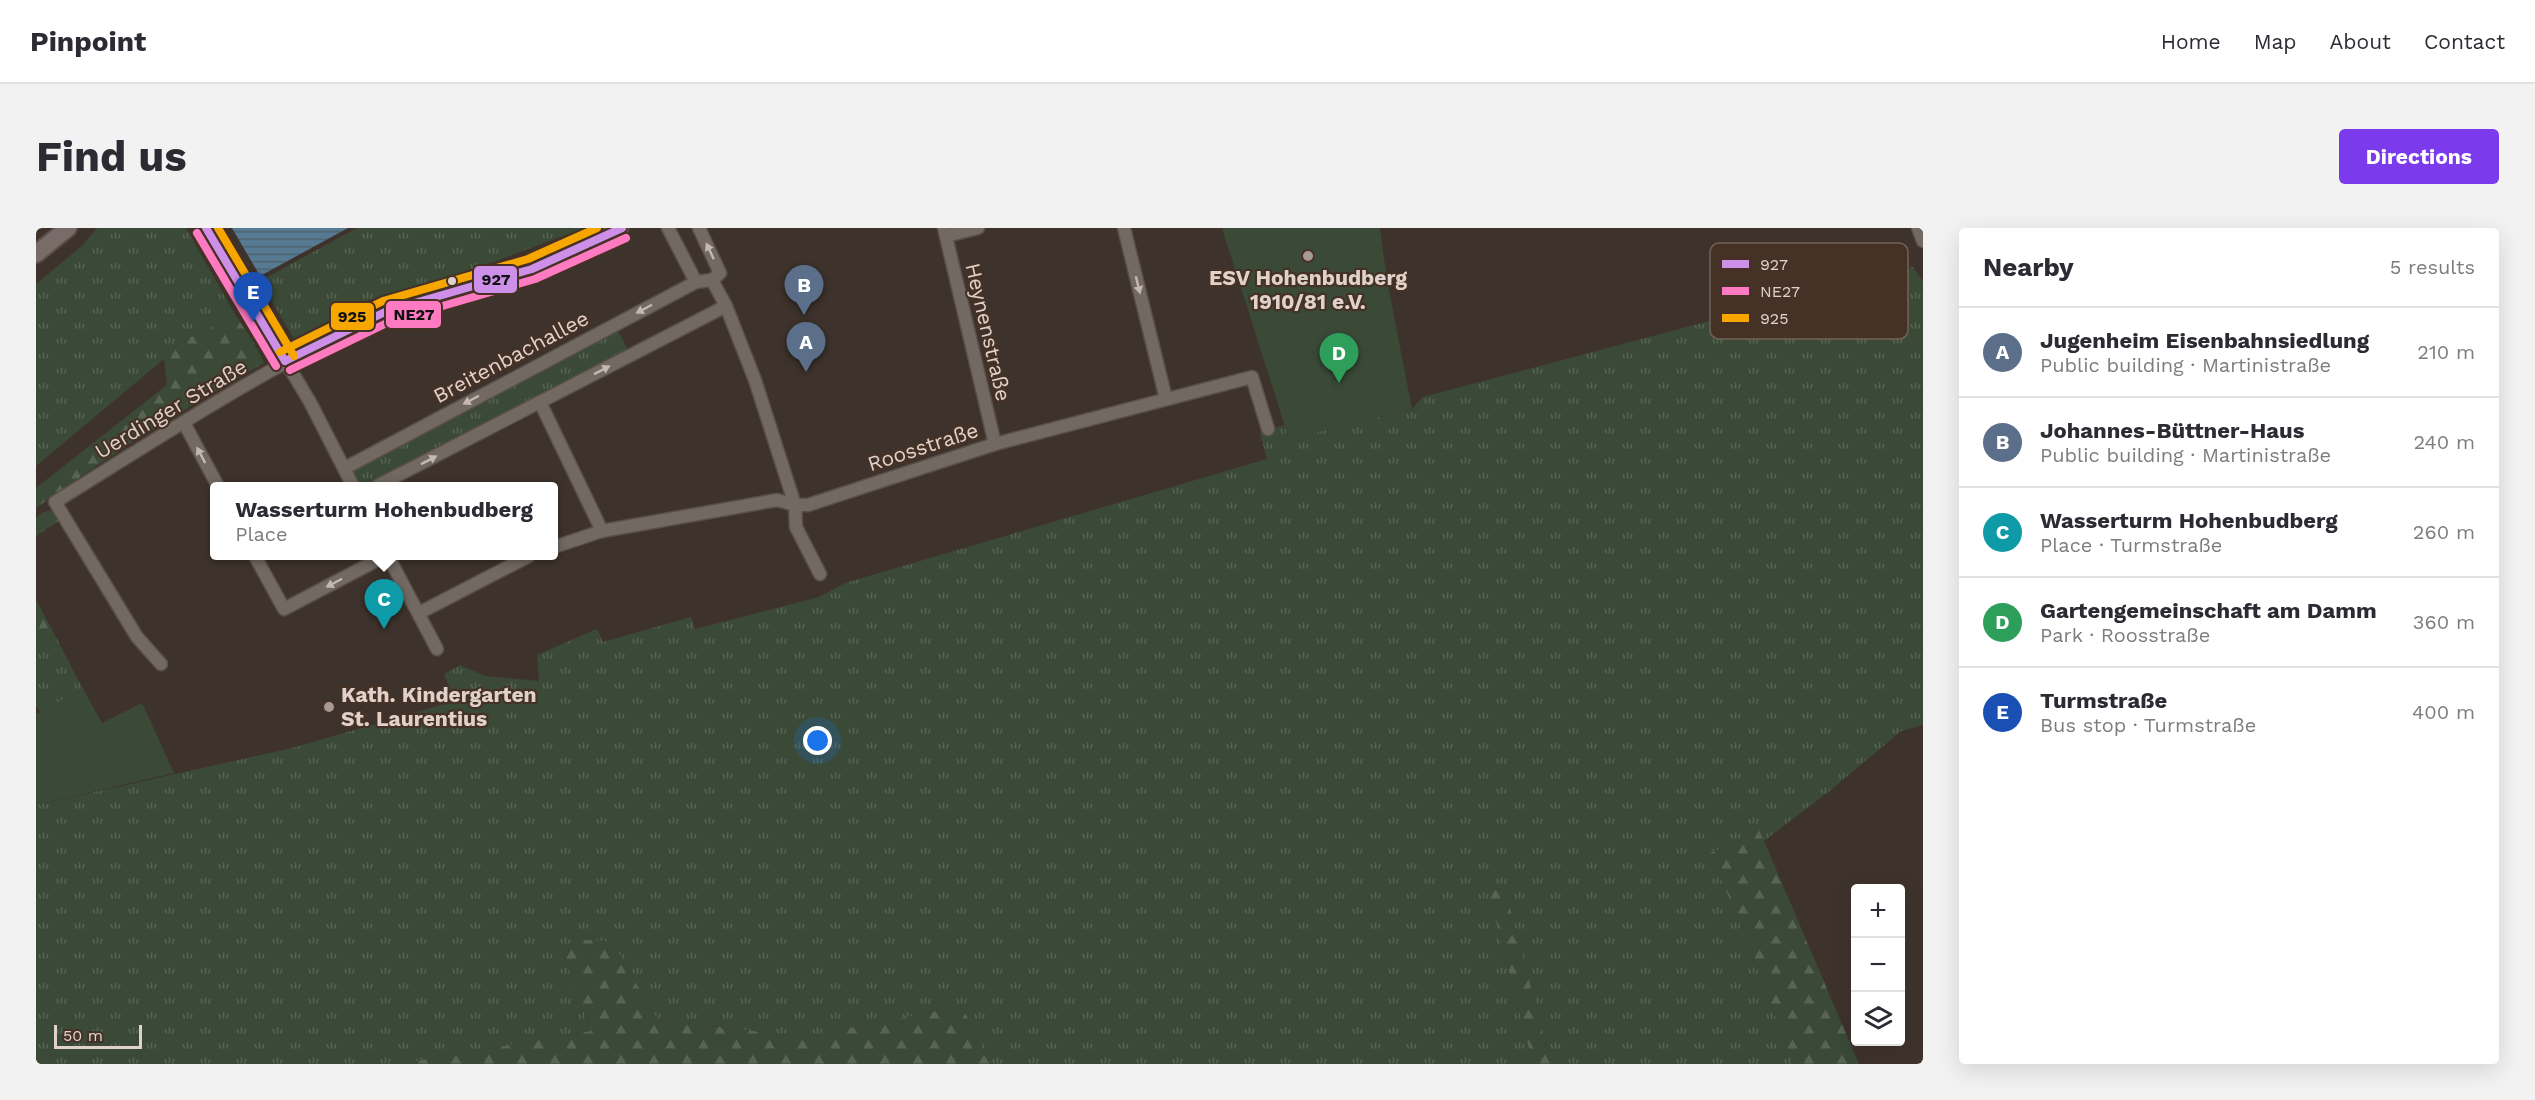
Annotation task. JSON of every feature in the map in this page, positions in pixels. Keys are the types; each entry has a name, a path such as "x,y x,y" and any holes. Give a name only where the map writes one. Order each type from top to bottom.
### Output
{"street":[{"path":"36,254 68,228"},
{"path":"206,228 310,402 351,482"},
{"name":"Uerdinger Straße","path":"161,664 136,637 55,502 285,362 387,311 532,269 559,259 622,228"},
{"path":"668,228 696,282 716,277"},
{"path":"699,228 755,380 795,505 796,527 820,574"},
{"path":"945,232 978,228"},
{"path":"1124,228 1166,399"},
{"path":"1918,228 1923,241"},
{"name":"Heynenstraße","path":"945,232 995,444"},
{"name":"Breitenbachallee","path":"345,468 696,282"},
{"path":"385,482 726,306"},
{"name":"Roosstraße","path":"558,546 602,531 777,500 795,505 808,505 995,444 1252,377 1268,429"},
{"path":"540,402 602,531"},
{"path":"184,423 216,482"},
{"path":"258,560 284,609 377,560"},
{"path":"390,560 437,649"},
{"path":"419,613 520,560"}],"green space":[{"path":"97,228 186,228 236,316 189,338 36,466 36,284 83,245"},
{"path":"357,228 584,228 461,274 369,300 294,339 260,281"},
{"path":"1222,228 1380,228 1387,280 1412,409 1289,439"},
{"path":"1913,267 1923,281 1923,725 1901,731 1832,789 1764,841 1759,830 1742,840 1710,853 1747,940 1793,1064 1551,1064 1505,889 1488,891 1533,1064 990,1064 962,1006 805,1037 658,1020 611,941 563,952 591,1031 400,1064 36,1064 36,805 292,748 455,701 444,674 460,665 485,676 539,681 537,655 597,629 603,642 691,617 695,629 819,597 845,583 1267,459 1260,433 1284,425 1289,439 1412,409 1423,397 1710,321 1710,339 1908,339 1908,268"},
{"path":"236,316 264,363 148,432 36,508 36,488 167,385 164,358 189,338"},
{"path":"617,329 628,350 372,482 358,482 351,468"},
{"path":"53,510 60,520 36,536 36,517"},
{"path":"36,600 50,626 36,634"},
{"path":"50,626 83,689 40,712 36,706 36,634"},
{"path":"83,689 102,723 142,703 174,773 36,805 36,714"},
{"path":"1759,830 1859,1064 1793,1064 1747,940 1710,853 1742,840"},
{"path":"1505,889 1551,1064 1533,1064 1488,891"},
{"path":"584,940 611,941 658,1020 805,1037 962,1006 990,1064 400,1064 591,1031 563,952"}],"water":[{"path":"232,228 348,228 260,276"}],"transit line":[{"name":"927","path":"206,228 285,361"},
{"name":"925","path":"218,228 294,356"},
{"name":"925","path":"280,352 383,301 528,259 597,228"},
{"name":"927","path":"285,361 387,311 532,269 622,228"},
{"name":"NE27","path":"197,233 276,366"},
{"name":"NE27","path":"290,370 391,321 535,279 626,238"}],"place":[{"name":"ESV Hohenbudberg 1910/81 e.V.","path":"1308,256"},
{"name":"Johannes-Büttner-Haus","path":"804,315"},
{"name":"Turmstraße","path":"253,322"},
{"name":"Jugenheim Eisenbahnsiedlung","path":"806,372"},
{"name":"Gartengemeinschaft am Damm","path":"1339,383"},
{"name":"Wasserturm Hohenbudberg","path":"384,629"},
{"name":"Kath. Kindergarten St. Laurentius","path":"329,707"}]}
